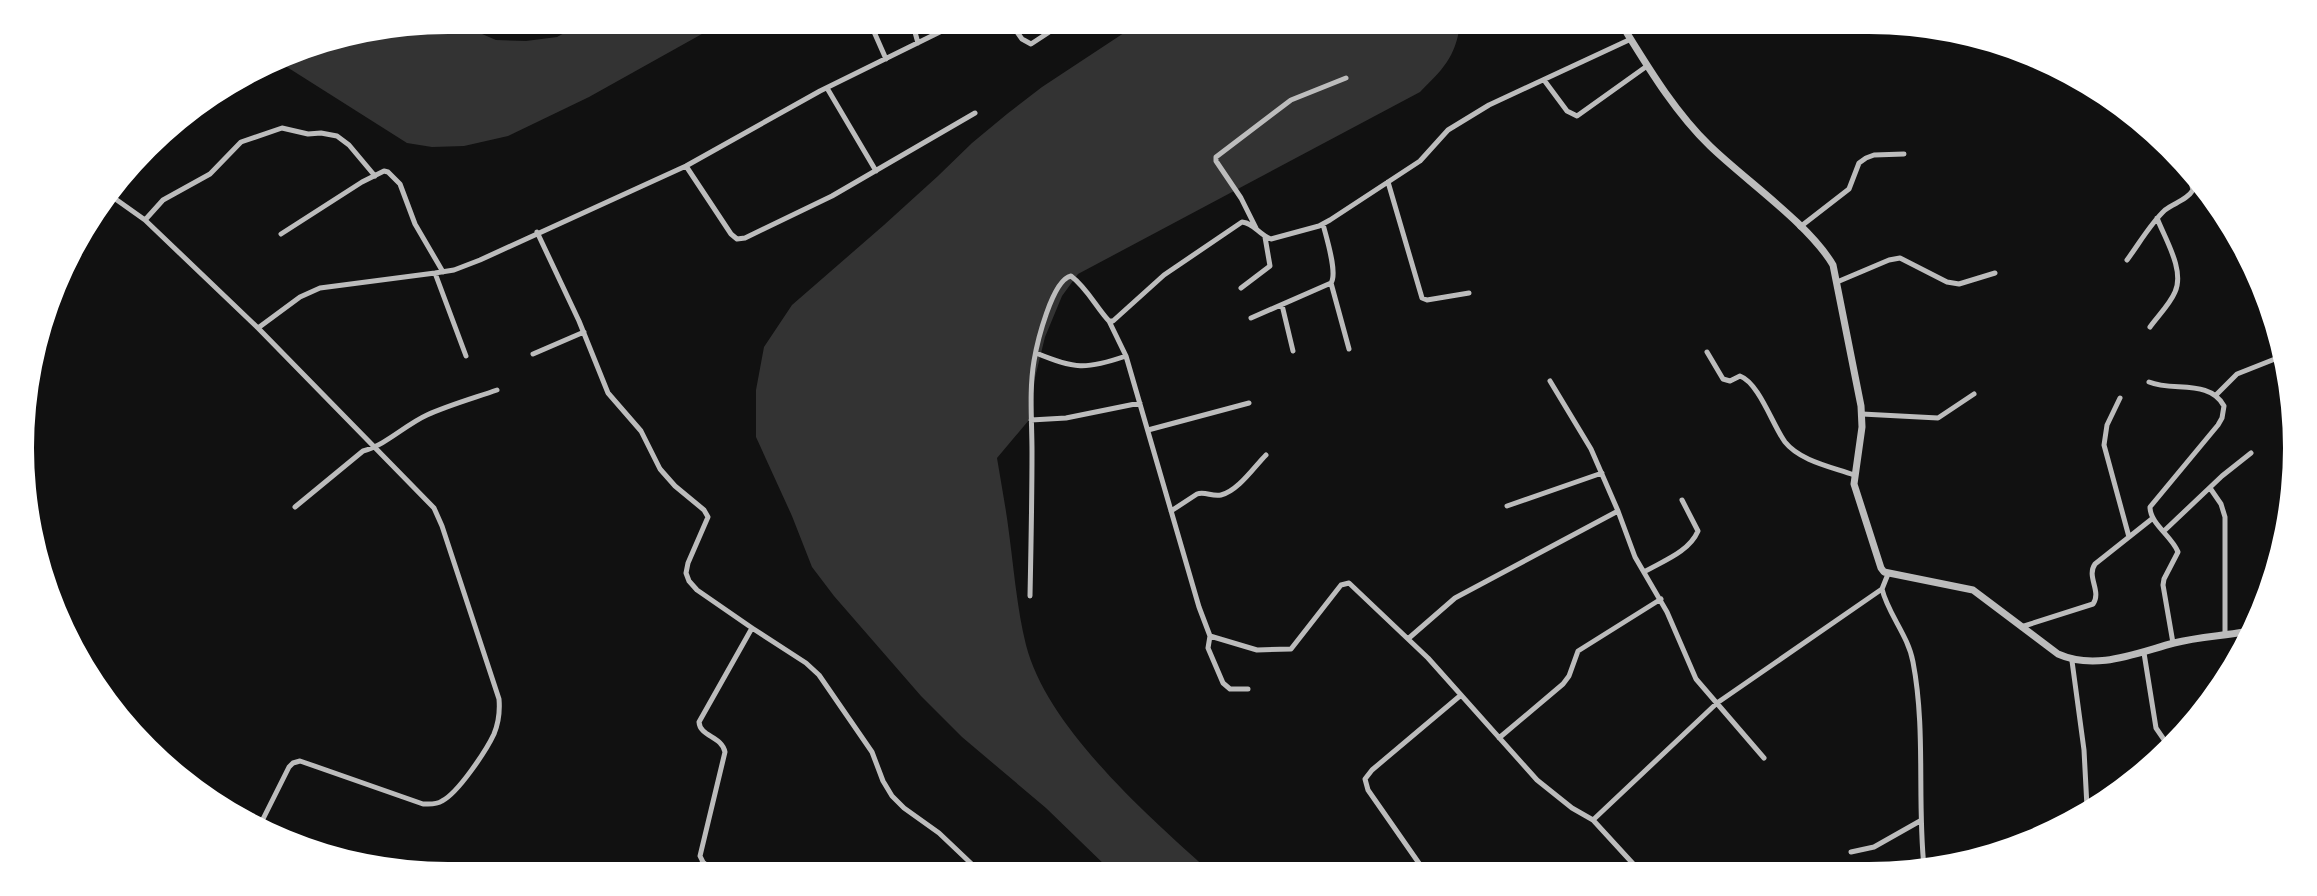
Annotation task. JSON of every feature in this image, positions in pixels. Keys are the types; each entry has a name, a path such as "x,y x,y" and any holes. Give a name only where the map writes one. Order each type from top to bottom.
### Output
{"street":[{"path":"875,34 886,59"},
{"path":"916,34 918,43"},
{"path":"258,328 300,297 320,288 443,272 480,260 537,232 604,205 686,166 827,88 936,34"},
{"path":"1018,34 1022,40 1031,44 1046,34"},
{"path":"1628,34 1647,66 1708,145 1800,227 1828,256 1837,282 1862,414 1862,427 1854,475 1855,489 1881,568 1888,574 1973,590 2020,627 2058,654 2072,661 2104,660 2144,653 2173,643 2240,633"},
{"path":"1265,237 1278,238 1322,224 1427,155 1442,135 1458,123 1489,105 1631,39"},
{"path":"1544,80 1568,111 1577,116 1647,66"},
{"path":"1241,288 1270,266 1265,237 1256,228 1247,208 1216,161 1216,157 1291,100 1346,78"},
{"path":"827,88 876,170"},
{"path":"686,166 731,234 737,239 745,238 832,196 975,113"},
{"path":"145,220 163,200 210,174 241,142 282,128 308,134 321,133 337,136 349,145 375,176"},
{"path":"1800,227 1849,189 1859,163 1866,158 1874,155 1904,154"},
{"path":"281,234 375,176 388,172 400,184 415,224 443,272"},
{"path":"1388,182 1422,298 1426,300 1469,293"},
{"path":"2127,260 2166,209 2190,196 2193,190"},
{"path":"116,200 145,220 258,328 374,448 404,475 434,508 442,526 493,681 500,712 494,734 459,787 444,800 435,804 423,804 300,761 293,762 289,767 263,819"},
{"path":"2150,327 2175,294 2179,282 2178,273 2158,218"},
{"path":"1109,321 1117,318 1164,275 1242,222 1256,228"},
{"path":"1322,224 1333,269 1334,280 1332,283 1349,349"},
{"path":"537,232 584,332 608,393 641,431 660,469 675,486 704,510 708,517 688,563 686,573 689,581 697,590 806,662 819,675 872,752 883,781 892,796 904,808 939,833 970,862"},
{"path":"1837,282 1889,260 1900,258 1947,282 1959,284 1995,272"},
{"path":"436,273 466,356"},
{"path":"1030,596 1030,402 1036,353 1052,299 1064,279 1068,276 1078,282 1109,321 1126,356 1199,607 1210,636 1208,648 1223,683 1230,689 1248,689"},
{"path":"1251,318 1332,283"},
{"path":"1282,305 1293,351"},
{"path":"533,354 584,332"},
{"path":"1707,352 1723,379 1730,381 1740,376 1745,379 1764,404 1790,447 1815,462 1854,475"},
{"path":"1036,353 1064,364 1087,367 1126,356"},
{"path":"2216,395 2237,374 2273,359"},
{"path":"1550,380 1592,449 1635,557 1661,599 1696,679 1764,758"},
{"path":"2149,382 2164,387 2198,388 2216,395 2224,406 2222,418 2153,500 2150,513 2173,540 2178,552 2164,579 2163,585 2173,643"},
{"path":"295,506 353,456 374,448 394,433 427,415 497,390"},
{"path":"1862,414 1938,418 1974,394"},
{"path":"2120,398 2107,426 2104,445 2129,537"},
{"path":"1031,420 1066,418 1140,403"},
{"path":"1148,430 1249,403"},
{"path":"2164,531 2251,453"},
{"path":"1171,511 1201,492 1219,496 1230,491 1266,455"},
{"path":"1507,506 1602,473"},
{"path":"2210,488 2221,504 2225,517 2225,635"},
{"path":"1644,572 1687,547 1694,540 1698,531 1682,500"},
{"path":"1409,638 1455,598 1618,511"},
{"path":"2020,627 2093,604 2096,595 2092,568 2153,518"},
{"path":"1593,820 1717,703 1882,589 1888,574"},
{"path":"1210,636 1257,650 1291,649 1341,585 1345,583 1354,586 1409,638 1536,780 1572,808 1593,820 1632,862"},
{"path":"1882,589 1904,633 1914,663 1921,729 1920,821 1923,859"},
{"path":"1499,738 1563,684 1569,676 1578,651 1661,599"},
{"path":"703,862 700,856 724,752 720,741 704,732 699,727 699,722 752,628"},
{"path":"2144,653 2156,728 2164,739"},
{"path":"2072,661 2084,750 2086,801"},
{"path":"1418,862 1368,790 1365,779 1372,770 1461,696"},
{"path":"1851,852 1874,847 1920,821"}],"shaded area":[{"path":"482,34 496,40 526,41 557,37 562,34 702,34 589,97 508,136 464,146 432,147 407,143 286,66 341,48 394,37"},
{"path":"1122,34 1458,34 1447,62 1420,92 1078,274 1062,296 1045,337 1029,402 1029,420 997,458 1020,618 1026,645 1037,676 1055,707 1076,737 1102,767 1128,796 1199,862 1102,862 1046,808 962,737 921,696 834,596 812,567 792,516 756,437 756,390 764,347 792,305 884,225 972,143 1042,87"}]}
